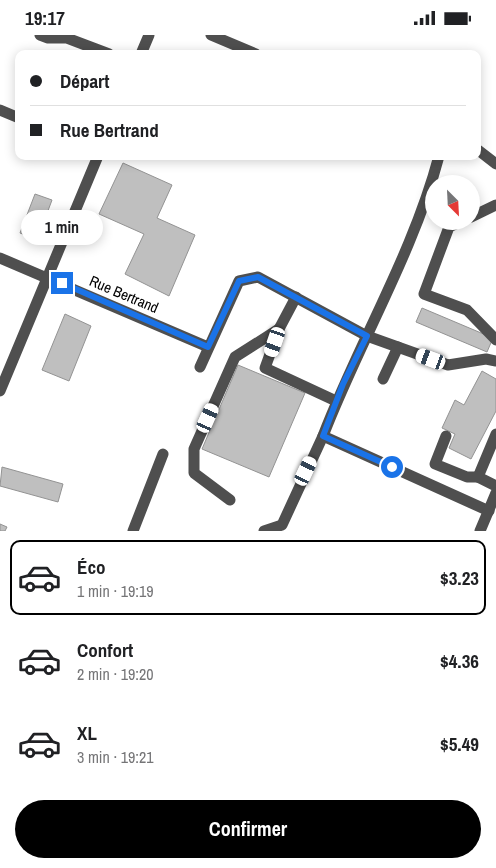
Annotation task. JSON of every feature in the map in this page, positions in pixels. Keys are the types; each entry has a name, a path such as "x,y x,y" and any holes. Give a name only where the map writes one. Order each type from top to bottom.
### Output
{"street":[{"path":"40,35 67,38 98,50"},
{"path":"143,50 149,35"},
{"path":"219,36 248,50"},
{"path":"0,110 15,116"},
{"path":"481,152 496,164"},
{"path":"0,391 96,160"},
{"path":"264,531 282,525 323,436 336,401 377,319 429,191 438,160"},
{"path":"480,213 496,205"},
{"path":"448,230 424,295 467,310 496,340"},
{"name":"Rue Bertrand","path":"0,258 208,347"},
{"path":"200,367 228,301 239,281 258,277 367,336 448,365 486,359 496,361"},
{"path":"296,297 279,329 266,368 336,401"},
{"path":"230,500 194,473 194,449 235,357 279,329"},
{"path":"383,379 398,347"},
{"path":"478,477 496,434"},
{"path":"323,436 489,511"},
{"path":"446,436 435,464 453,473 467,477 478,477 496,486"},
{"path":"134,531 163,454"},
{"path":"444,490 453,473"},
{"path":"480,531 496,493"}],"building":[{"path":"123,163 172,185 157,218 195,235 169,296 125,274 144,234 99,214"},
{"path":"35,194 52,200 37,240 20,233"},
{"path":"422,308 493,338 487,352 416,322"},
{"path":"65,314 91,326 69,381 42,370"},
{"path":"238,365 305,393 269,477 202,449"},
{"path":"482,371 496,379 496,411 471,459 449,448 455,434 442,428 455,400 464,405"},
{"path":"2,467 63,484 58,502 0,486"},
{"path":"0,524 7,527 5,531 0,531"}],"route":[{"path":"62,283 208,347 239,281 258,277 367,336 343,384 323,436 392,467"}]}
